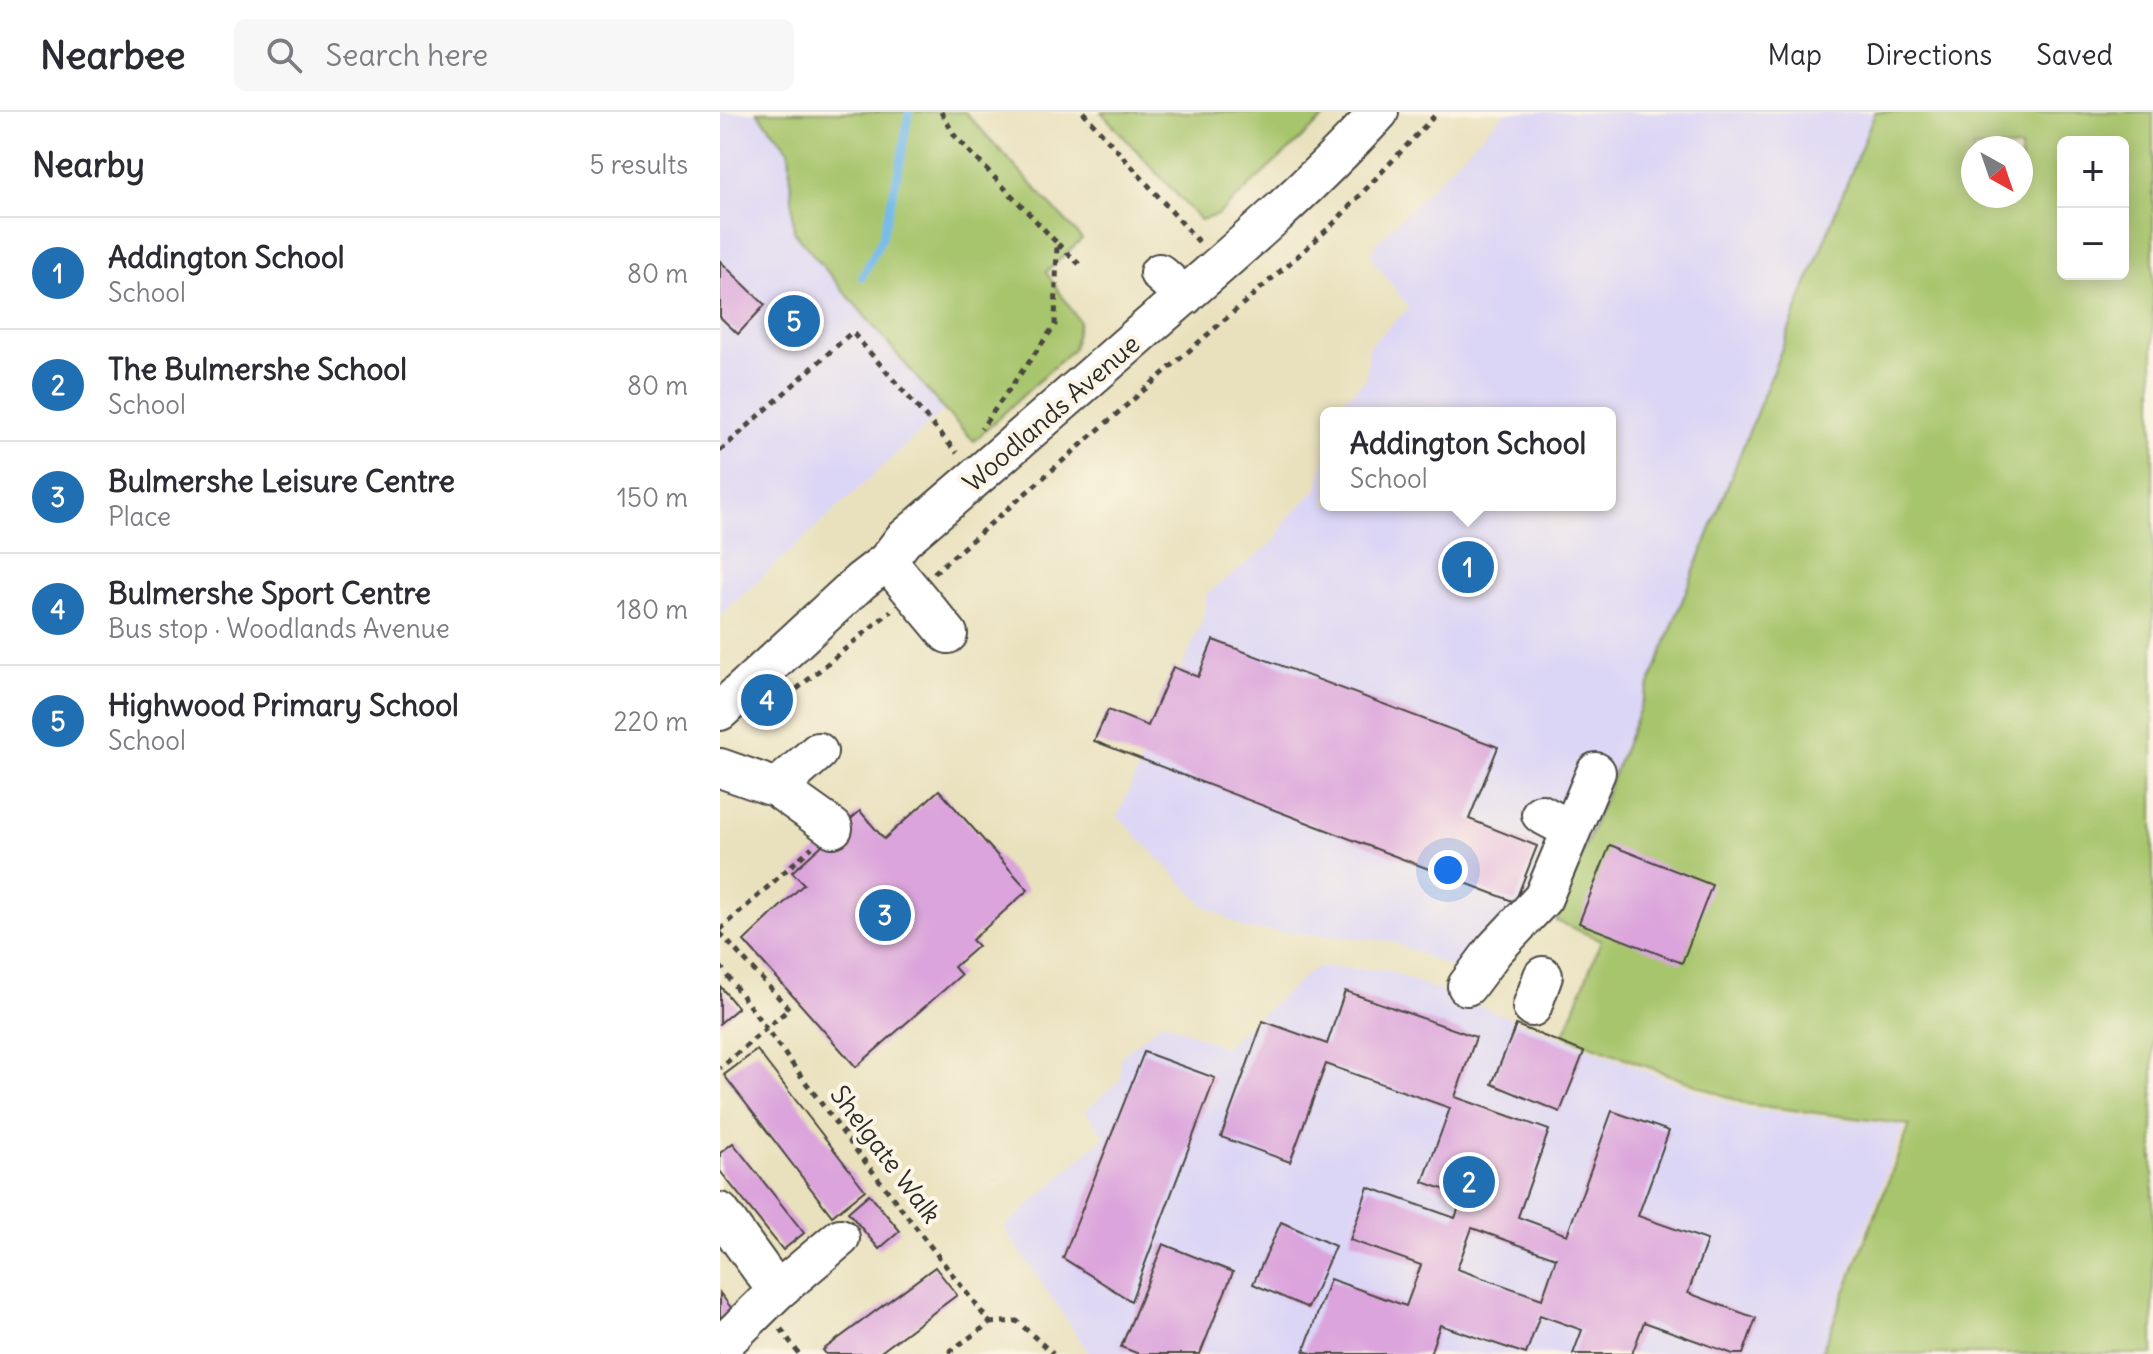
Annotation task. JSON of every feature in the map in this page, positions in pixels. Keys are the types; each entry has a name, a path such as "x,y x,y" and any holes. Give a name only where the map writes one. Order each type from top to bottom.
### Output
{"street":[{"name":"Woodlands Avenue","path":"720,711 861,581 887,561 903,540 1172,284 1272,218 1379,112"},
{"path":"887,561 948,634"},
{"path":"777,788 818,752"},
{"path":"720,768 777,788 833,828"},
{"path":"1467,986 1494,950 1543,898 1556,822 1596,772"},
{"path":"720,1212 777,1291"},
{"path":"729,1338 777,1291 840,1238"}],"path":[{"path":"941,112 955,136 1079,264"},
{"path":"1083,112 1207,252"},
{"name":"Woodlands Avenue","path":"925,581 1307,248 1438,112"},
{"path":"978,433 1055,325 1057,243"},
{"path":"720,451 852,332 960,457"},
{"path":"761,719 898,605"},
{"path":"720,1068 789,1009 720,932 833,828"},
{"name":"Shelgate Walk","path":"720,966 858,1153 990,1323"},
{"path":"946,1354 990,1323 1017,1321 1053,1354"}],"shaded area":[{"path":"720,112 757,112 790,150 794,232 944,410 720,616"},
{"path":"1505,112 1875,112 1556,921 1498,933 1455,969 1390,941 1246,929 1204,905 1118,816 1203,619 1206,595 1276,540 1286,520 1318,488 1320,479 1320,511 1616,511 1616,407 1335,407 1366,380 1369,346 1409,308 1371,257 1379,240"},
{"path":"1316,967 1386,970 1745,1109 1904,1126 1820,1354 1090,1354 1004,1228 1105,1136 1085,1111 1121,1079 1120,1058 1163,1021 1223,1047"}],"green space":[{"path":"757,112 965,112 1082,239 1046,272 1079,321 1073,349 974,441 944,410 794,232 789,150"},
{"path":"1101,112 1330,112 1218,215 1200,220"},
{"path":"1875,112 2153,112 2153,1354 1821,1354 1910,1125 1746,1104 1564,1035 1601,940 1556,921"}],"building":[{"path":"720,261 765,305 738,334 720,317"},
{"path":"1213,640 1498,747 1469,819 1537,846 1515,902 1094,741 1108,710 1148,726 1173,667 1198,677"},
{"path":"939,790 1028,890 972,940 978,946 954,967 961,975 856,1067 744,941 804,884 792,872 860,811 884,839"},
{"path":"1610,845 1712,885 1682,963 1579,923"},
{"path":"720,986 738,1008 720,1023"},
{"path":"1345,991 1476,1037 1455,1097 1549,1130 1518,1217 1567,1235 1612,1111 1669,1131 1638,1216 1707,1240 1688,1293 1756,1318 1743,1354 1733,1354 1644,1322 1632,1354 1573,1354 1582,1330 1540,1315 1526,1354 1440,1325 1430,1354 1314,1354 1304,1351 1330,1279 1406,1306 1421,1265 1350,1240 1368,1187 1455,1218 1463,1196 1423,1182 1450,1108 1326,1064 1290,1162 1221,1137 1263,1021 1327,1044","holes":["1472,1228 1556,1258 1542,1299 1457,1269"]},
{"path":"1516,1025 1584,1052 1560,1112 1492,1084"},
{"path":"757,1050 865,1190 832,1216 724,1075"},
{"path":"1144,1052 1215,1078 1131,1301 1063,1258"},
{"path":"733,1143 804,1233 783,1250 720,1171 720,1153"},
{"path":"869,1194 900,1231 879,1249 848,1212"},
{"path":"1281,1222 1335,1246 1308,1308 1253,1284"},
{"path":"1163,1244 1233,1272 1200,1354 1139,1354 1121,1347"},
{"path":"935,1267 957,1295 878,1354 826,1354 823,1350"},
{"path":"720,1293 732,1309 720,1318"}],"waterway":[{"path":"862,277 882,238 909,112"}],"place":[{"name":"Highwood Primary School","path":"794,321"},
{"name":"Addington School","path":"1468,567"},
{"name":"Bulmershe Sport Centre","path":"767,700"},
{"name":"Bulmershe Leisure Centre","path":"885,915"},
{"name":"The Bulmershe School","path":"1469,1182"}]}
